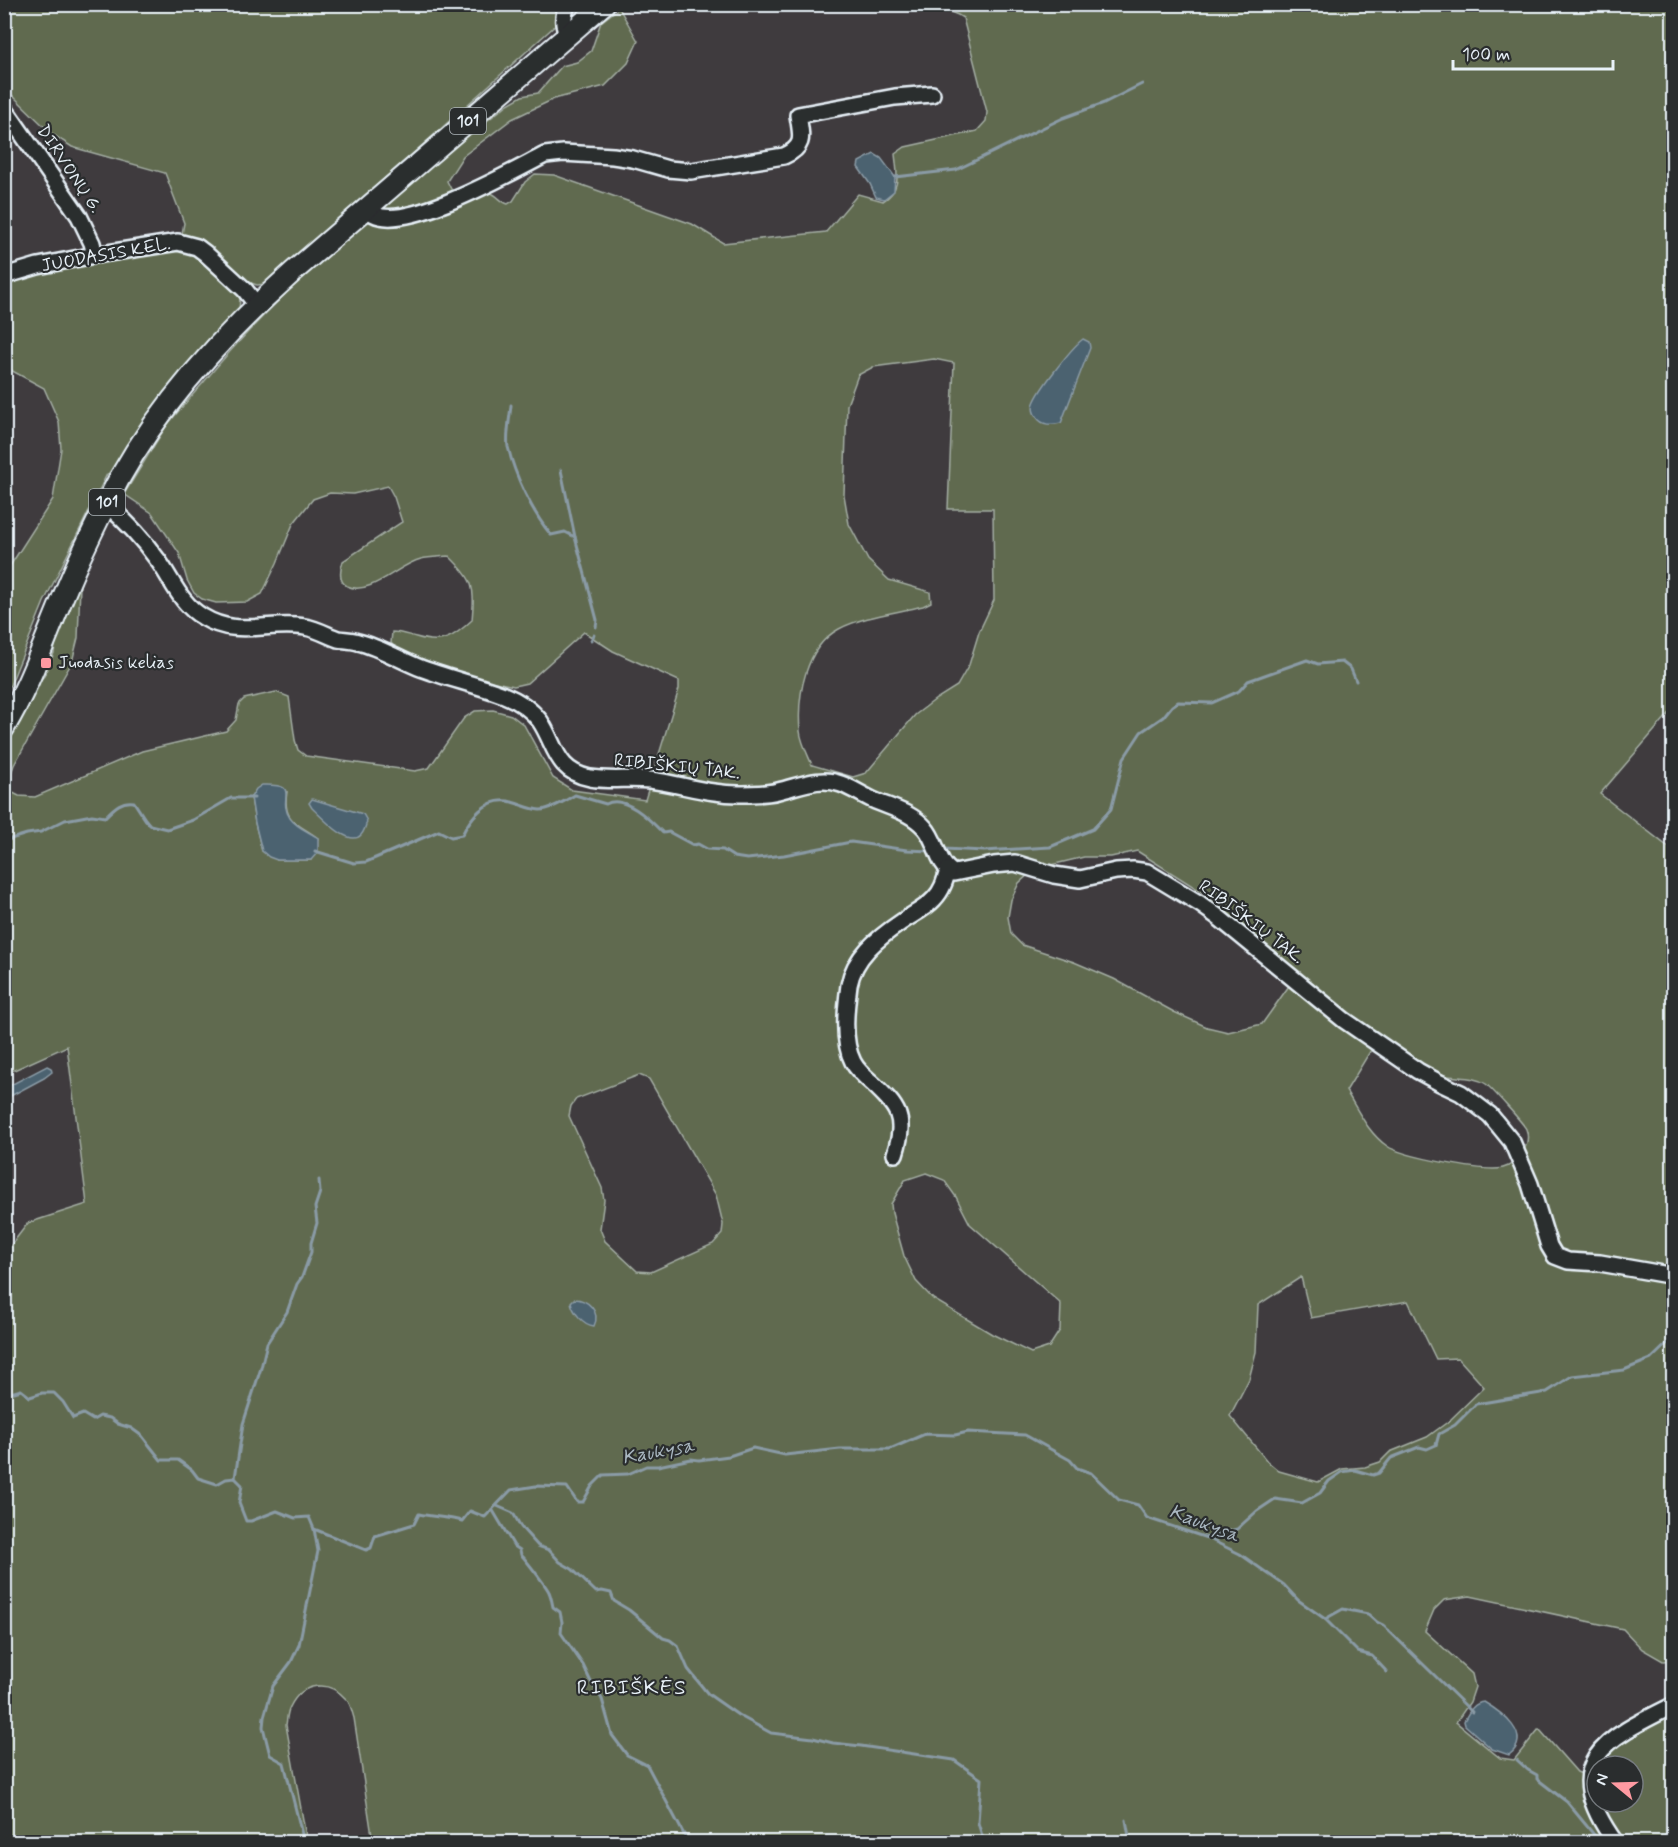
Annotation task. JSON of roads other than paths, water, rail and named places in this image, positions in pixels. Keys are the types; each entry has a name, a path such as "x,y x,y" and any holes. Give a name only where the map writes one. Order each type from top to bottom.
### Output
{"main road":[{"name":"101","path":"4,728 119,480 182,386 211,351 256,304 604,4"}],"street":[{"path":"567,4 563,28 568,36"},
{"path":"368,207 374,214 385,216 409,215 432,209 545,155 591,153 633,159 668,169 691,171 784,156 794,152 800,144 798,116 895,97 932,94"},
{"name":"DIRVONŲ G.","path":"4,108 79,216 95,255"},
{"name":"JUODASIS KEL.","path":"4,276 38,266 177,242 197,247 205,253 245,290 256,304"},
{"name":"RIBIŠKIŲ TAK.","path":"106,504 127,522 146,544 185,603 206,619 233,629 284,625 318,630 339,639 358,642 419,667 507,696 529,710 540,721 562,764 572,772 586,777 649,780 715,793 742,794 775,792 821,780 840,784 899,810 919,822 930,834 943,864 954,873 1015,863 1054,875 1080,879 1124,870 1147,872 1218,917 1344,1020 1418,1071 1461,1093 1490,1115 1512,1142 1530,1184 1549,1246 1555,1256 1568,1261 1600,1263 1674,1276"},
{"path":"895,1154 902,1128 894,1105 854,1064 848,1049 847,1018 850,984 855,968 866,951 898,924 933,900 943,887 948,870"},
{"path":"1615,1842 1590,1796 1588,1781 1593,1761 1599,1751 1631,1726 1674,1705"}],"water":[{"path":"874,154 881,158 895,177 894,191 884,199 876,197 858,167 859,162"},
{"path":"1083,339 1089,342 1090,348 1061,423 1052,425 1044,423 1034,413 1035,401 1054,372"},
{"path":"262,785 274,785 285,789 286,811 290,818 299,827 318,838 318,852 311,860 277,860 262,851 251,797"},
{"path":"312,799 363,814 367,821 362,834 356,838 350,837 335,829 312,808 309,803"},
{"path":"47,1066 52,1072 5,1099 5,1088"},
{"path":"574,1299 584,1301 592,1307 596,1316 594,1326 582,1321 576,1314 571,1302"},
{"path":"1484,1702 1506,1718 1517,1733 1516,1748 1509,1755 1492,1749 1465,1725 1464,1721 1472,1708"}],"waterway":[{"path":"895,177 956,170 1063,118 1104,103 1142,84"},
{"path":"511,405 508,447 525,493 537,516 551,535 565,532 575,537"},
{"path":"561,470 575,537 597,620 596,627"},
{"path":"591,640 594,635"},
{"path":"944,849 984,851 1050,847 1093,829 1111,809 1124,758 1141,732 1163,717 1178,702 1212,703 1239,691 1248,681 1307,660 1318,664 1342,662 1351,669 1356,681"},
{"path":"315,851 354,863 366,862 439,831 451,837 462,835 474,816 493,803 508,801 544,810 575,795 606,804 613,802 629,806 645,816 663,833 669,832 693,845 698,844 707,849 723,850 734,857 747,859 784,855 851,842 931,851"},
{"path":"4,841 41,832 65,820 92,815 105,817 125,802 134,802 150,825 167,829 193,820 231,798 254,798"},
{"path":"235,1478 243,1424 267,1343 287,1312 311,1252 311,1243 317,1223 315,1207 320,1192 319,1180"},
{"path":"1207,1538 1237,1529 1275,1499 1302,1503 1320,1493 1329,1481 1342,1472 1355,1470 1373,1475 1379,1473 1391,1458 1419,1447 1427,1449 1436,1445 1439,1434 1455,1425 1476,1404 1547,1392 1572,1376 1624,1370 1651,1359 1674,1337"},
{"name":"Kaukysa","path":"4,1395 21,1390 30,1397 42,1393 54,1393 73,1418 83,1414 93,1420 100,1416 131,1428 142,1436 161,1460 178,1460 192,1470 198,1478 217,1484 226,1479 235,1478 242,1485 239,1503 246,1521 277,1511 295,1518 309,1517 314,1529 366,1550 371,1548 375,1536 414,1524 419,1514 462,1521 470,1511 485,1517 511,1490 536,1486 567,1487 577,1502 583,1502 592,1486 603,1475 628,1474 646,1466 729,1456 753,1448 785,1455 840,1449 890,1449 925,1434 955,1435 968,1432 1025,1435 1070,1460 1077,1468 1091,1473 1119,1500 1138,1505 1147,1518 1207,1538 1240,1554 1284,1585 1298,1600 1325,1619 1358,1652 1372,1656 1387,1672"},
{"path":"497,1506 513,1513 521,1527 538,1546 549,1550 596,1592 611,1593 614,1601 629,1610 663,1638 678,1646 688,1669 708,1694 738,1715 771,1733 954,1760 981,1779 978,1823 984,1842"},
{"path":"492,1509 514,1546 520,1550 521,1555 547,1589 553,1607 560,1612 561,1633 583,1665 602,1699 612,1735 627,1755 647,1765 688,1842"},
{"path":"304,1842 284,1763 270,1755 263,1727 273,1686 291,1662 299,1645 318,1551 314,1529"},
{"path":"1325,1619 1343,1609 1368,1614 1383,1625 1472,1712"},
{"path":"1517,1760 1567,1802 1600,1842"},
{"path":"1126,1820 1130,1842"}],"place":[{"name":"Juodasis kelias","path":"46,663"}],"district":[{"name":"RIBIŠKĖS","path":"632,1688"}]}
